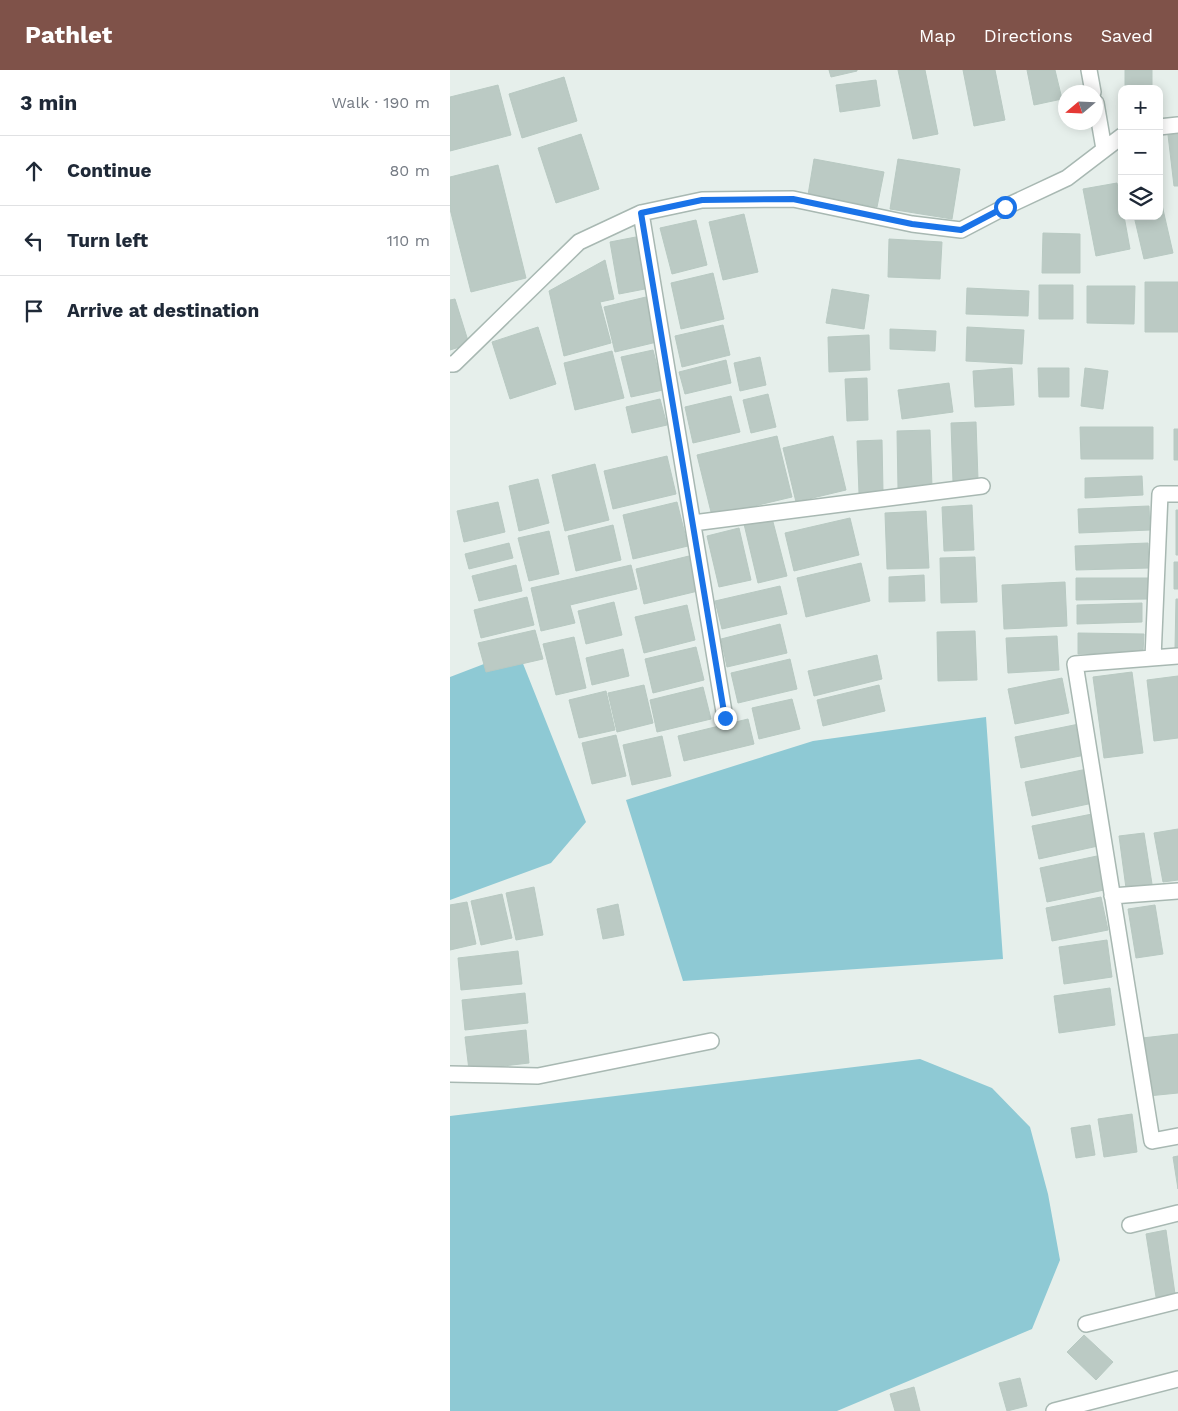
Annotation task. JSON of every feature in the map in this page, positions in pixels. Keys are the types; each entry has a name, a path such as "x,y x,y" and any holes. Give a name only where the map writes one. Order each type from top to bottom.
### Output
{"street":[{"path":"1089,70 1092,85"},
{"path":"1163,127 1178,125"},
{"path":"1101,130 1104,149"},
{"path":"450,364 454,364 579,242 641,213 702,200 793,199 912,224 961,230 1067,178 1118,139"},
{"path":"641,213 725,718"},
{"path":"693,523 982,486"},
{"path":"1153,658 1160,494 1178,494"},
{"path":"1178,656 1075,664 1152,1142 1178,1136"},
{"path":"1112,896 1178,891"},
{"path":"450,1074 538,1076 711,1041"},
{"path":"1130,1225 1178,1213"},
{"path":"1086,1324 1178,1302"},
{"path":"1054,1411 1178,1379"}],"water":[{"path":"518,651 586,822 551,863 450,900 450,677"},
{"path":"986,717 1003,959 683,981 626,800 813,741"},
{"path":"920,1059 992,1088 1030,1127 1048,1194 1060,1260 1032,1329 837,1411 450,1411 450,1116"}],"building":[{"path":"829,70 857,70 857,71 831,77"},
{"path":"898,70 925,70 938,134 913,139"},
{"path":"963,70 995,70 1005,120 974,126"},
{"path":"1027,70 1055,70 1059,85 1058,100 1034,105"},
{"path":"1125,70 1152,70 1152,85 1125,85"},
{"path":"564,77 577,121 522,138 509,94"},
{"path":"876,80 880,106 840,112 836,85"},
{"path":"498,85 511,135 450,151 450,97"},
{"path":"581,134 599,189 556,203 538,148"},
{"path":"1178,134 1178,186 1174,186 1168,135"},
{"path":"814,159 884,172 877,207 808,195"},
{"path":"898,159 960,169 952,219 890,209"},
{"path":"498,165 526,278 471,292 450,209 450,177"},
{"path":"1117,183 1118,220 1125,220 1130,249 1096,256 1083,189"},
{"path":"1163,209 1173,253 1144,259 1135,220 1163,220"},
{"path":"744,214 758,272 723,280 709,222"},
{"path":"696,220 707,265 672,274 660,228"},
{"path":"1043,233 1080,234 1080,273 1042,273"},
{"path":"641,236 650,288 619,294 610,242"},
{"path":"889,239 942,242 940,279 888,277"},
{"path":"605,260 614,299 600,302 611,343 564,356 549,291"},
{"path":"713,273 724,319 681,329 671,283"},
{"path":"1145,282 1178,282 1178,332 1145,332"},
{"path":"1039,285 1073,285 1073,319 1039,319"},
{"path":"1087,286 1135,286 1134,324 1087,323"},
{"path":"967,288 1029,291 1028,316 966,314"},
{"path":"832,289 869,295 864,329 826,323"},
{"path":"646,297 657,342 615,352 604,307"},
{"path":"455,299 469,344 450,350 450,300"},
{"path":"723,325 730,355 682,367 675,336"},
{"path":"538,327 556,384 510,399 492,342"},
{"path":"967,327 1024,330 1022,364 966,361"},
{"path":"890,329 936,331 935,351 890,349"},
{"path":"869,335 870,370 829,372 828,337"},
{"path":"653,350 663,390 631,397 621,357"},
{"path":"612,351 624,398 575,410 564,363"},
{"path":"760,357 766,385 740,391 734,363"},
{"path":"726,360 731,383 685,394 679,372"},
{"path":"1012,368 1014,405 975,407 973,371"},
{"path":"1038,368 1069,368 1069,397 1039,397"},
{"path":"1085,368 1108,371 1103,409 1081,406"},
{"path":"867,378 868,420 847,421 845,379"},
{"path":"949,383 953,412 902,419 898,390"},
{"path":"768,394 776,427 751,433 743,400"},
{"path":"731,396 740,432 693,443 685,407"},
{"path":"660,399 667,425 632,433 626,407"},
{"path":"976,422 978,480 953,482 951,423"},
{"path":"1080,427 1153,427 1153,459 1081,459"},
{"path":"1174,429 1178,429 1178,460 1174,460"},
{"path":"930,430 932,487 898,488 897,431"},
{"path":"777,436 792,497 712,516 697,455"},
{"path":"833,436 846,490 796,502 783,448"},
{"path":"882,440 883,492 859,493 857,441"},
{"path":"667,456 676,494 613,509 604,471"},
{"path":"595,464 609,520 565,531 552,475"},
{"path":"1142,476 1143,495 1085,498 1085,478"},
{"path":"538,479 549,523 519,531 509,486"},
{"path":"498,502 505,532 464,542 457,511"},
{"path":"677,502 688,546 633,559 623,515"},
{"path":"972,505 974,550 944,551 942,507"},
{"path":"1149,506 1150,530 1079,533 1078,509"},
{"path":"1176,510 1178,510 1178,555 1176,555"},
{"path":"926,511 929,568 887,569 885,513"},
{"path":"772,518 787,576 758,583 744,524"},
{"path":"850,518 859,555 794,571 785,533"},
{"path":"613,525 621,560 576,571 568,536"},
{"path":"739,528 751,580 719,587 707,536"},
{"path":"549,531 559,574 529,581 518,538"},
{"path":"509,543 513,558 469,569 465,554"},
{"path":"1148,543 1149,568 1076,570 1075,546"},
{"path":"689,556 698,591 644,604 636,569"},
{"path":"975,557 977,602 941,603 940,558"},
{"path":"1174,562 1178,562 1178,589 1174,589"},
{"path":"861,563 870,601 806,617 797,578"},
{"path":"516,565 522,591 479,601 472,576"},
{"path":"631,565 637,589 570,605 575,623 541,631 531,588"},
{"path":"924,575 925,601 889,602 889,577"},
{"path":"1076,578 1149,578 1149,599 1076,600"},
{"path":"1065,582 1067,626 1004,629 1002,585"},
{"path":"780,586 787,614 722,629 715,601"},
{"path":"527,597 534,625 481,638 474,610"},
{"path":"1176,599 1178,599 1178,648 1175,648"},
{"path":"614,602 622,635 586,644 578,611"},
{"path":"1142,603 1142,622 1077,624 1077,605"},
{"path":"687,605 695,640 644,653 635,617"},
{"path":"780,624 787,653 727,667 721,639"},
{"path":"535,630 543,659 486,672 478,643"},
{"path":"975,631 977,680 938,681 937,632"},
{"path":"1078,633 1144,634 1143,652 1078,654"},
{"path":"1057,636 1059,670 1008,673 1006,638"},
{"path":"574,637 586,688 556,695 543,644"},
{"path":"696,647 704,680 653,693 645,659"},
{"path":"623,649 629,676 592,685 586,658"},
{"path":"877,655 882,679 814,696 808,671"},
{"path":"790,659 797,689 738,703 731,673"},
{"path":"1132,672 1143,753 1104,758 1093,677"},
{"path":"1178,676 1178,738 1154,741 1147,680"},
{"path":"1062,678 1069,713 1015,724 1008,689"},
{"path":"644,685 653,723 617,732 608,693"},
{"path":"879,685 885,711 823,726 817,700"},
{"path":"703,687 711,719 657,732 650,700"},
{"path":"606,691 615,730 579,738 569,700"},
{"path":"792,699 800,729 759,739 752,708"},
{"path":"748,719 754,744 684,761 678,736"},
{"path":"1079,724 1085,755 1021,768 1015,737"},
{"path":"616,735 626,776 592,784 582,743"},
{"path":"662,736 671,776 632,785 623,745"},
{"path":"1087,769 1093,803 1032,816 1025,782"},
{"path":"1092,814 1098,846 1039,859 1032,826"},
{"path":"1178,829 1178,880 1163,882 1154,833"},
{"path":"1144,833 1152,884 1126,888 1119,836"},
{"path":"1097,856 1104,890 1047,902 1040,868"},
{"path":"534,887 543,935 516,940 506,893"},
{"path":"502,894 512,938 481,945 471,901"},
{"path":"1101,897 1108,930 1052,941 1046,908"},
{"path":"467,902 476,944 450,950 450,905"},
{"path":"618,904 624,935 603,939 597,909"},
{"path":"1155,905 1163,954 1136,958 1128,909"},
{"path":"1107,940 1112,977 1064,984 1059,947"},
{"path":"518,951 522,984 461,990 458,958"},
{"path":"1110,988 1115,1025 1059,1033 1054,996"},
{"path":"525,993 528,1023 465,1030 462,1000"},
{"path":"526,1030 529,1063 469,1070 465,1037"},
{"path":"1178,1034 1178,1093 1148,1096 1142,1038"},
{"path":"1132,1114 1137,1152 1104,1157 1098,1119"},
{"path":"1090,1125 1095,1155 1076,1158 1071,1128"},
{"path":"1178,1156 1178,1189 1173,1157"},
{"path":"1166,1230 1175,1294 1156,1297 1146,1234"},
{"path":"1084,1335 1113,1362 1096,1380 1067,1352"},
{"path":"1020,1378 1027,1406 1007,1411 999,1383"},
{"path":"914,1387 920,1411 895,1411 890,1394"}],"route":[{"path":"725,718 641,213 702,200 793,199 912,224 961,230 1005,207"}]}
